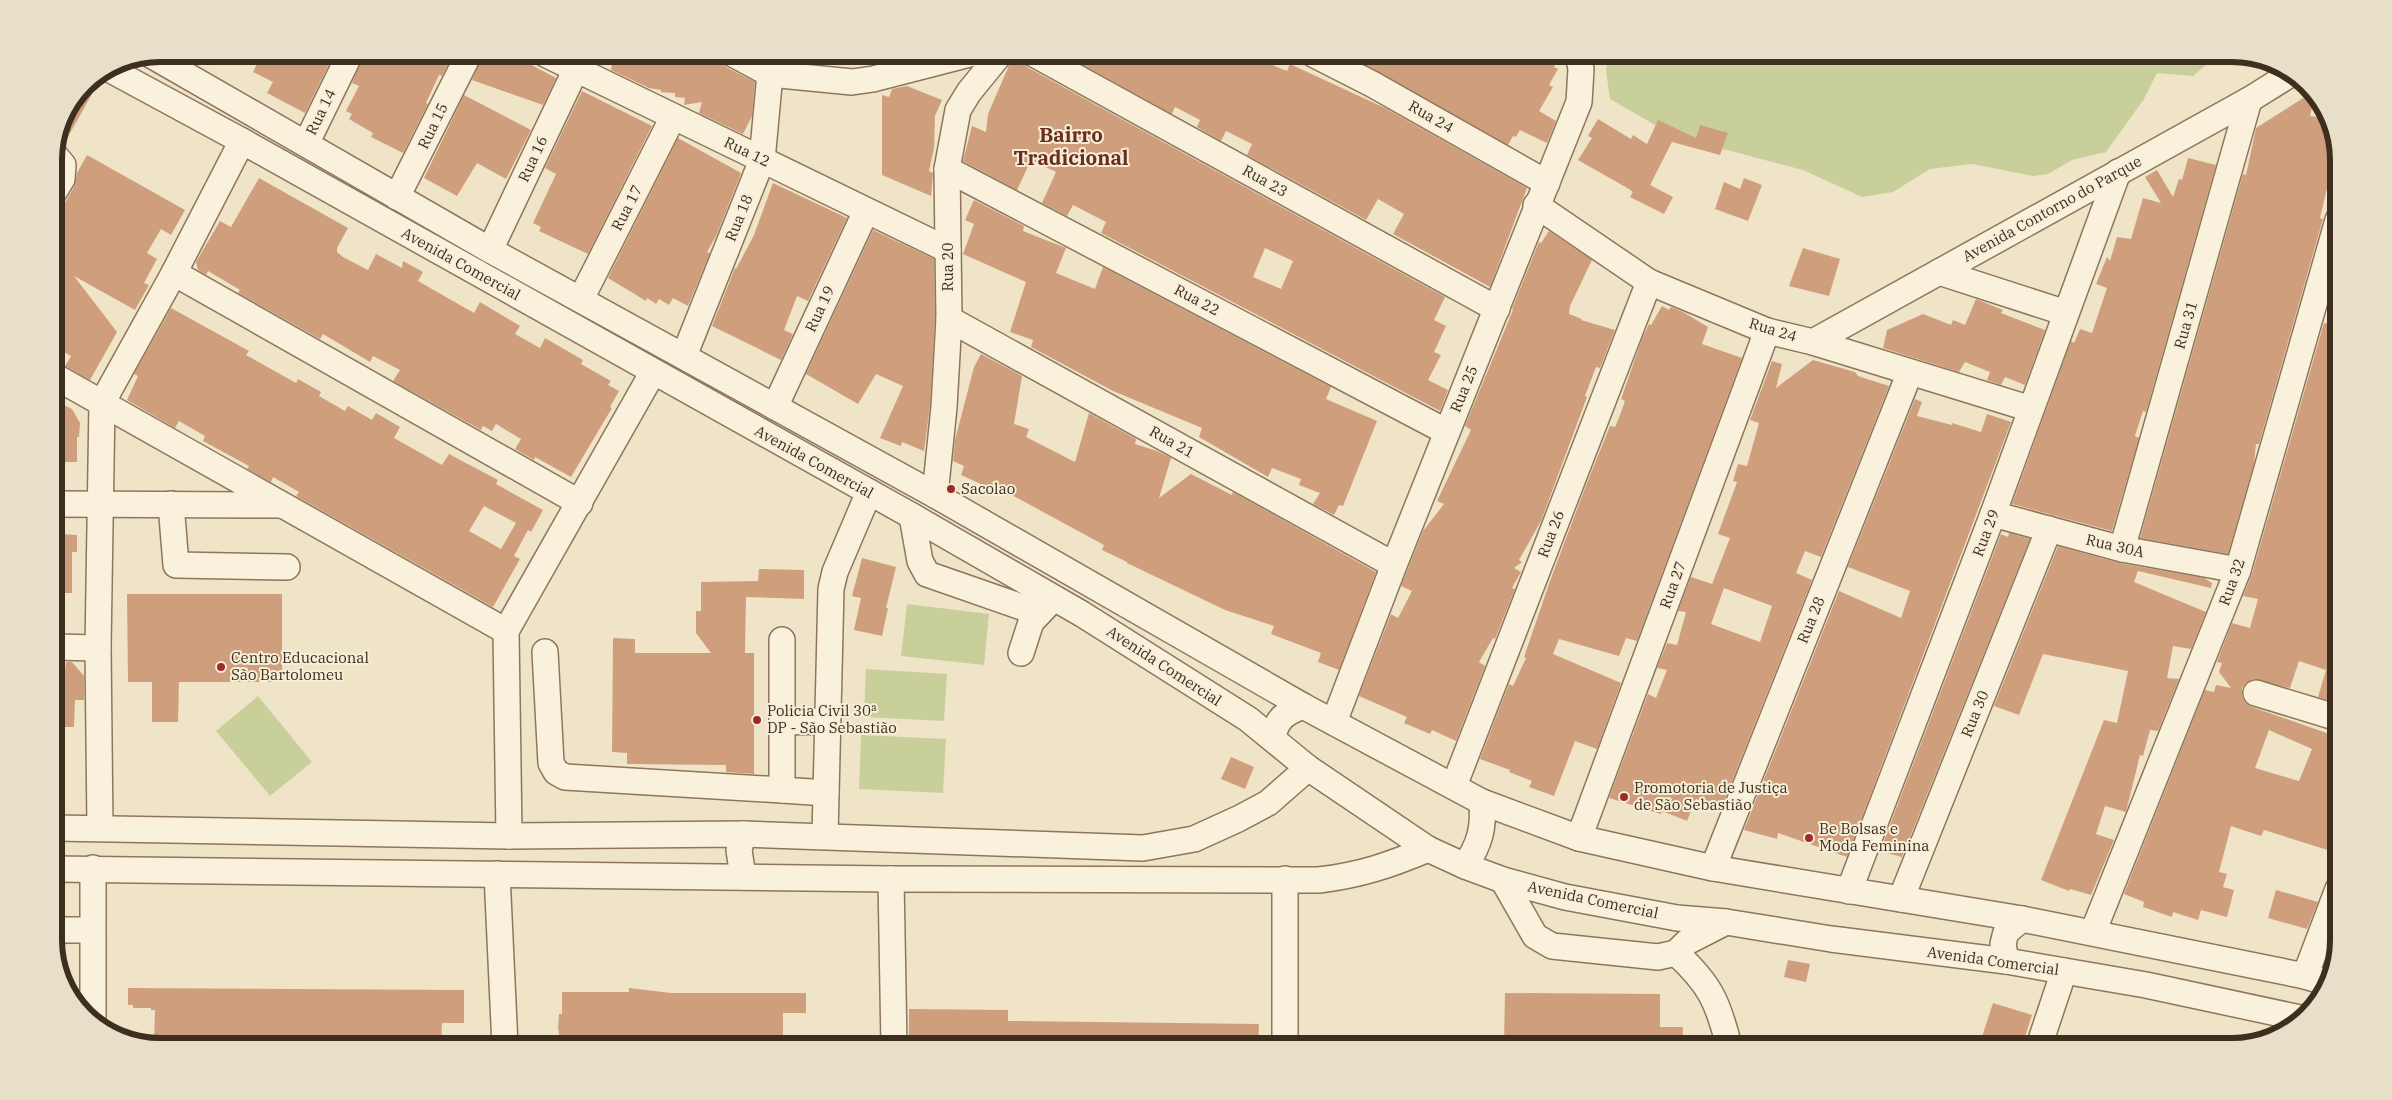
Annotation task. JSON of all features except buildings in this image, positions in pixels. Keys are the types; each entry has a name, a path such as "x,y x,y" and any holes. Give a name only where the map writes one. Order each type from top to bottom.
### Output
{"street":[{"name":"Rua 24","path":"1330,62 1372,84 1547,183"},
{"name":"Rua 25","path":"1334,722 1394,565 1578,102 1581,69 1580,62"},
{"name":"Avenida Comercial","path":"164,63 490,250 936,495 1303,706 1482,802 1579,838 1713,868 2093,932 2317,980"},
{"name":"Rua 14","path":"306,144 346,63"},
{"name":"Rua 15","path":"398,197 465,63"},
{"name":"Rua 12","path":"563,63 948,250"},
{"path":"749,63 770,74 852,82 873,79 937,63"},
{"name":"Rua 20","path":"936,495 949,319 947,169 958,110 968,92 993,63"},
{"name":"Rua 23","path":"1050,63 1496,309"},
{"name":"Rua 16","path":"490,250 576,69"},
{"name":"Avenida Comercial","path":"117,73 203,119 912,516 1046,606 1082,614 1248,720 1308,768 1428,849 1465,866 1503,880 1564,897 1677,918 1726,922 1830,940 2006,961 2146,985 2292,1016"},
{"name":"Rua 18","path":"684,356 762,160 770,74"},
{"name":"Avenida Contorno do Parque","path":"1813,342 2285,79"},
{"path":"203,119 217,92"},
{"name":"Rua 31","path":"2122,549 2249,100"},
{"name":"Rua 17","path":"581,299 673,116"},
{"path":"100,828 98,648 102,403 174,273 242,141"},
{"name":"Rua 22","path":"947,169 1447,432"},
{"path":"338,195 351,170"},
{"name":"Rua 29","path":"1849,891 1993,514 2118,172"},
{"name":"Rua 24","path":"1536,205 1649,282 1767,331 1813,342 2031,409"},
{"name":"Rua 19","path":"775,407 866,211"},
{"name":"Rua 32","path":"2093,932 2238,570 2329,251"},
{"path":"1940,272 2066,313"},
{"path":"174,273 580,503"},
{"name":"Rua 26","path":"1454,786 1649,282"},
{"name":"Rua 21","path":"949,319 1394,565"},
{"name":"Rua 27","path":"1579,838 1767,331"},
{"path":"509,836 506,631 654,372"},
{"name":"Rua 28","path":"1713,868 1910,372"},
{"path":"63,381 506,631"},
{"path":"730,415 734,398 743,389"},
{"path":"808,458 820,445 822,433"},
{"path":"825,836 826,720 831,589 835,572 869,492"},
{"path":"63,504 282,505"},
{"path":"171,504 176,564 287,567"},
{"name":"Rua 30A","path":"1993,514 2122,549 2238,570"},
{"path":"912,516 920,561 927,574 1046,606 1030,622 1021,653"},
{"name":"Rua 30","path":"1902,899 2049,529"},
{"path":"782,640 782,790"},
{"path":"63,647 98,648"},
{"path":"545,652 551,763 556,772 565,777 826,793"},
{"path":"2256,693 2330,715"},
{"path":"1272,738 1277,722 1288,712 1303,706"},
{"path":"782,722 826,720"},
{"path":"63,828 509,836 743,834 1143,848 1194,839 1238,819 1268,803 1308,768"},
{"path":"1465,866 1480,840 1484,823 1482,802"},
{"path":"743,834 739,850 743,877"},
{"path":"880,838 893,1038"},
{"path":"63,869 743,877 1319,880 1354,876 1386,866 1428,849"},
{"path":"93,868 94,1011"},
{"path":"497,874 505,1038"},
{"path":"1285,879 1285,1038"},
{"path":"1503,880 1535,936 1552,946 1658,956 1676,953 1687,942 1726,922"},
{"path":"2006,961 2003,944 2006,932 2022,919"},
{"path":"2317,980 2330,924"},
{"path":"63,930 92,930"},
{"path":"2146,985 2156,971 2158,963 2152,945"},
{"path":"1676,953 1697,972 1708,986 1727,1038"},
{"path":"2042,1038 2064,971"}],"green space":[{"path":"1607,62 2210,62 2193,76 2157,73 2144,99 2106,152 2072,160 2048,174 2033,176 1972,164 1930,169 1893,192 1862,197 1803,170 1674,136 1610,99 1606,70"},
{"path":"907,604 989,614 984,665 901,656"},
{"path":"866,669 947,674 944,721 864,717"},
{"path":"258,696 312,762 270,796 216,731"},
{"path":"861,735 946,739 943,793 859,789"}],"place":[{"name":"Sacolao","path":"951,489"},
{"name":"Centro Educacional São Bartolomeu","path":"221,667"},
{"name":"Policia Civil 30ª DP - São Sebastião","path":"757,720"},
{"name":"Promotoria de Justiça de São Sebastião","path":"1624,797"},
{"name":"Be Bolsas e Moda Feminina","path":"1809,838"}],"district":[{"name":"Bairro Tradicional","path":"1071,146"}]}
